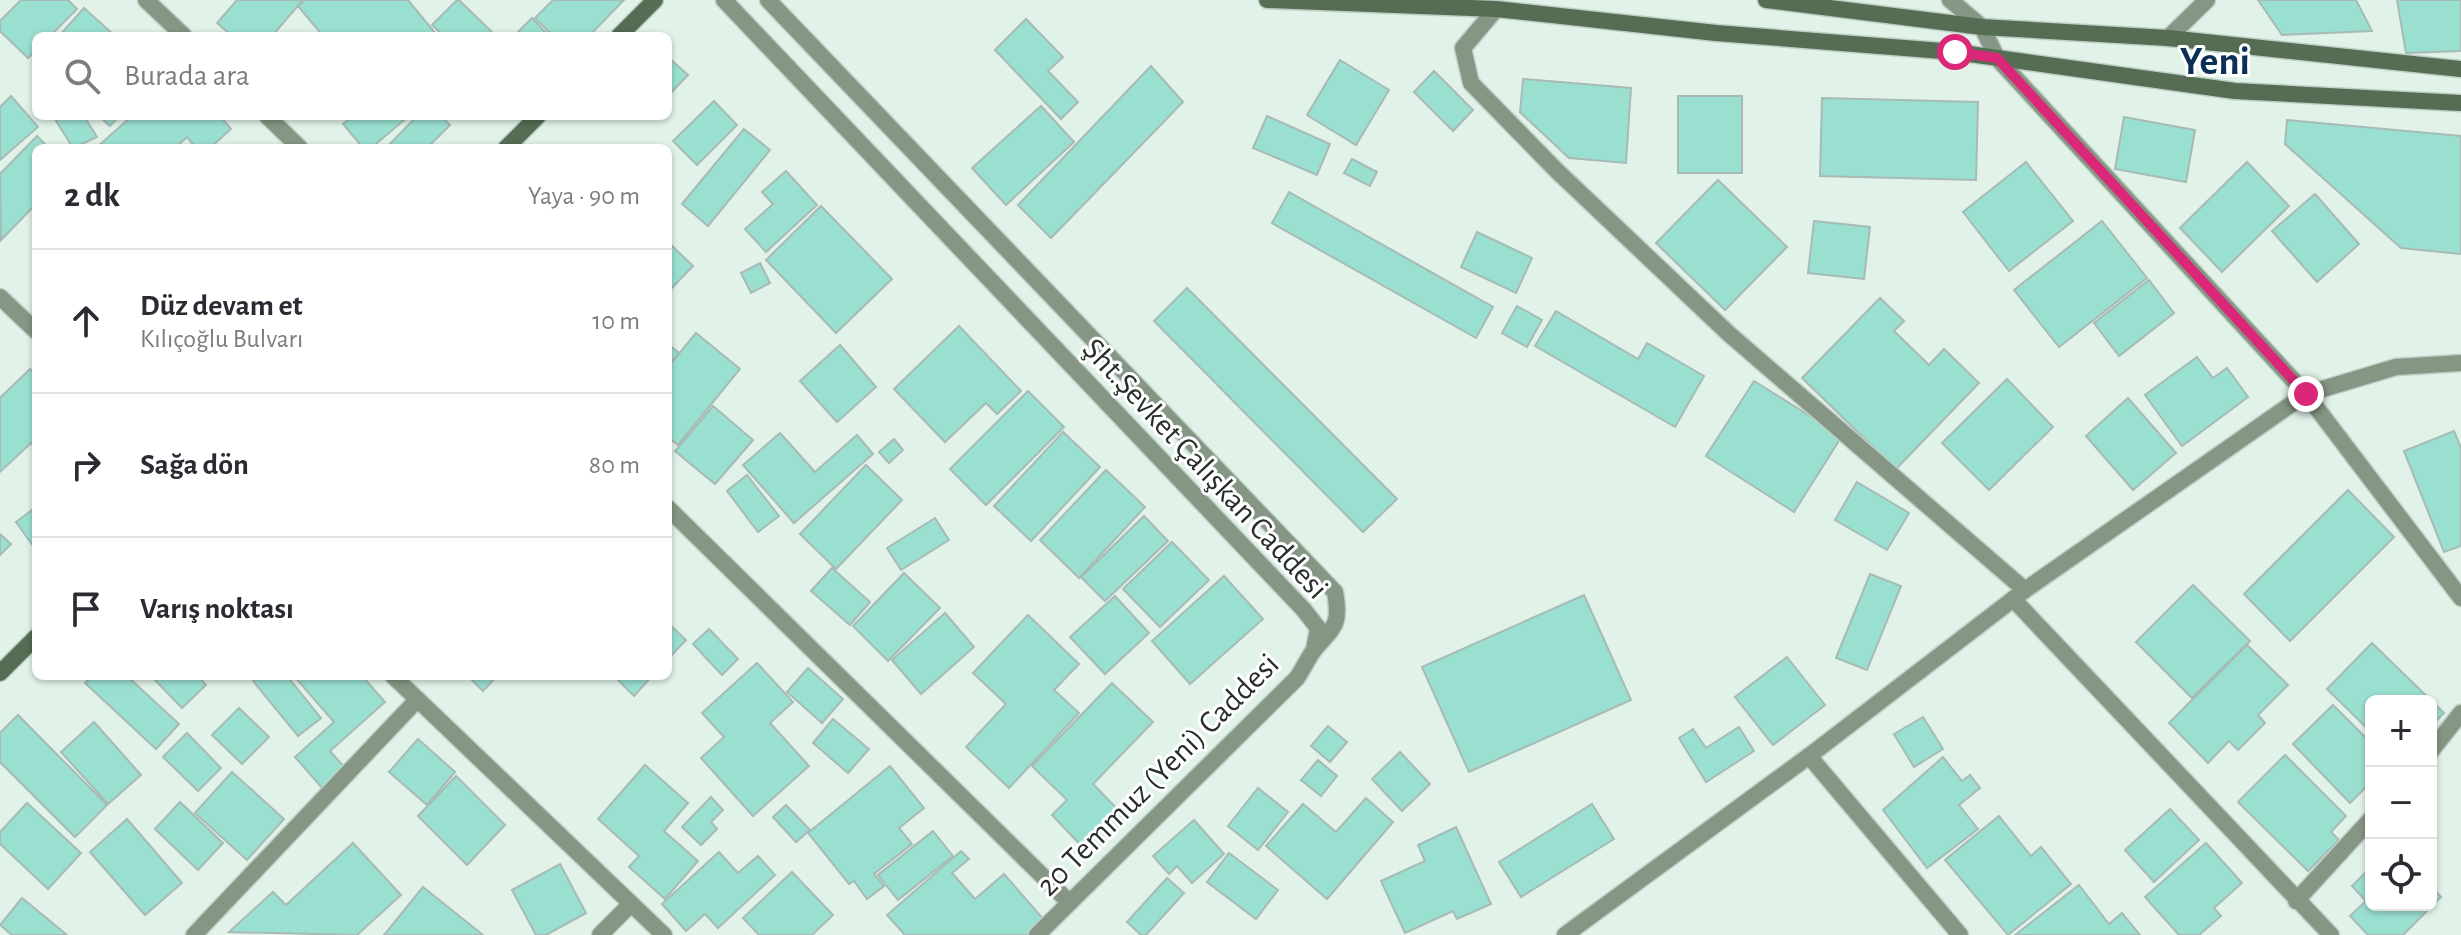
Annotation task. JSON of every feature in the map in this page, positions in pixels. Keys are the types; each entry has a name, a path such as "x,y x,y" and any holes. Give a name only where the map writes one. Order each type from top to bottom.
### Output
{"street":[{"path":"146,0 180,32"},
{"path":"623,32 655,0"},
{"name":"Şht.Şevket Çalışkan Caddesi","path":"724,0 1304,610 1318,628 1314,650"},
{"name":"Şht.Şevket Çalışkan Caddesi","path":"768,0 1327,582 1335,592 1339,615 1331,634 1314,650"},
{"path":"1267,0 1496,9 1997,58 2235,91 2461,103"},
{"path":"1766,0 1982,27 2168,38 2461,69"},
{"path":"1950,0 1982,27 1997,58 2306,394 2461,598"},
{"path":"2168,38 2207,0"},
{"path":"1496,9 1463,48 1471,83 1557,171 1728,333 2019,594 2296,901 2331,935"},
{"path":"271,120 296,144"},
{"path":"510,144 534,120"},
{"path":"0,297 32,327"},
{"path":"1565,935 1809,756 2019,594 2306,394 2396,367 2461,363"},
{"path":"672,512 1069,902"},
{"path":"0,673 32,641"},
{"name":"20 Temmuz (Yeni) Caddesi","path":"1037,935 1297,678 1314,650"},
{"path":"397,680 664,935"},
{"path":"194,935 417,700"},
{"path":"2437,743 2461,713"},
{"path":"1809,756 1960,935"},
{"path":"2296,901 2365,826"},
{"path":"600,935 631,904"}],"building":[{"path":"21,0 68,0 77,9 54,32 32,32 32,54 28,58 0,31 0,21"},
{"path":"237,0 302,1 275,32 227,32 217,23"},
{"path":"305,0 408,0 434,32 320,32 298,6"},
{"path":"459,0 492,32 440,32 432,25"},
{"path":"553,0 624,0 593,32 549,32 535,18"},
{"path":"2258,0 2356,0 2372,31 2282,35"},
{"path":"2397,0 2461,0 2461,51 2406,53"},
{"path":"84,8 111,32 63,32"},
{"path":"532,18 545,32 518,32"},
{"path":"1026,19 1063,57 1048,71 1078,102 1061,119 995,50"},
{"path":"1340,60 1389,90 1356,145 1307,115"},
{"path":"672,61 688,75 672,92"},
{"path":"1151,66 1183,102 1051,238 1018,205"},
{"path":"1434,71 1473,110 1453,131 1414,92"},
{"path":"1523,79 1631,88 1626,163 1569,158 1520,112"},
{"path":"11,96 38,127 0,160 0,107"},
{"path":"1678,96 1742,96 1742,173 1678,173"},
{"path":"1822,98 1978,102 1976,180 1820,176"},
{"path":"714,101 737,125 697,165 673,141"},
{"path":"1041,106 1074,142 1006,205 972,168"},
{"path":"1267,116 1330,144 1317,175 1253,148"},
{"path":"2124,117 2195,130 2186,182 2115,169"},
{"path":"56,120 86,120 97,137 82,144 70,144"},
{"path":"128,120 223,120 231,129 214,144 193,144 187,137 179,144 100,144"},
{"path":"348,120 404,120 376,144 360,144 343,124"},
{"path":"413,120 445,120 450,125 431,144 390,144"},
{"path":"2287,120 2461,136 2461,254 2401,248 2285,144"},
{"path":"744,129 770,150 708,226 682,204"},
{"path":"37,136 45,144 32,144 32,208 1,240 0,174"},
{"path":"1352,159 1377,172 1370,186 1344,173"},
{"path":"2026,162 2073,221 2009,271 1963,212"},
{"path":"2247,162 2289,206 2222,272 2180,228"},
{"path":"786,171 817,205 766,252 745,229 773,204 762,192"},
{"path":"1718,180 1787,247 1725,310 1656,243"},
{"path":"1289,192 1493,307 1476,338 1272,223"},
{"path":"2315,194 2359,244 2317,282 2272,231"},
{"path":"821,206 892,279 836,333 766,260"},
{"path":"1814,221 1870,227 1864,279 1808,273"},
{"path":"2102,221 2147,278 2059,347 2014,290"},
{"path":"1477,232 1532,258 1516,293 1461,267"},
{"path":"672,246 693,266 672,288"},
{"path":"760,263 770,283 751,293 741,273"},
{"path":"2149,280 2174,313 2119,356 2094,323"},
{"path":"1187,288 1397,499 1363,532 1154,321"},
{"path":"1880,298 1904,321 1894,331 1929,365 1944,349 1979,383 1896,469 1802,378"},
{"path":"1517,306 1542,320 1527,347 1502,333"},
{"path":"1556,311 1638,359 1647,343 1704,376 1675,427 1535,346"},
{"path":"959,326 1021,391 997,414 986,403 945,442 894,389"},
{"path":"696,333 740,369 678,445 672,440 672,362"},
{"path":"840,345 876,387 837,422 800,381"},
{"path":"672,347 679,353 672,361"},
{"path":"2197,357 2213,378 2227,368 2248,397 2182,446 2145,395"},
{"path":"30,369 32,371 32,444 0,472 0,398"},
{"path":"2007,379 2053,427 1989,490 1942,443"},
{"path":"1754,381 1842,436 1794,512 1706,456"},
{"path":"1028,391 1064,427 986,505 950,469"},
{"path":"2128,398 2176,453 2133,490 2086,436"},
{"path":"713,406 753,440 715,484 675,451"},
{"path":"2454,431 2461,448 2461,546 2444,552 2404,451"},
{"path":"1063,432 1100,467 1031,541 994,506"},
{"path":"780,433 815,472 857,435 873,454 794,523 743,465"},
{"path":"894,439 903,450 889,463 879,452"},
{"path":"866,465 902,500 836,569 800,534"},
{"path":"1106,470 1145,507 1079,578 1040,540"},
{"path":"747,475 779,516 758,532 727,491"},
{"path":"1857,482 1909,513 1887,550 1835,520"},
{"path":"2348,490 2394,537 2290,641 2244,594"},
{"path":"32,510 32,544 16,522"},
{"path":"1144,516 1168,541 1105,601 1081,577"},
{"path":"935,518 949,540 901,570 887,548"},
{"path":"0,534 11,544 0,555"},
{"path":"1172,542 1209,580 1160,627 1123,589"},
{"path":"832,568 870,602 850,625 811,591"},
{"path":"904,573 940,608 888,661 853,626"},
{"path":"1870,574 1901,586 1867,670 1836,658"},
{"path":"1224,576 1263,619 1190,684 1152,641"},
{"path":"2193,585 2250,641 2192,698 2136,642"},
{"path":"1584,595 1631,700 1469,772 1422,667"},
{"path":"1115,596 1149,633 1105,674 1070,637"},
{"path":"945,613 974,647 921,694 892,660"},
{"path":"1028,615 1079,664 1054,690 1079,713 1009,788 966,747 1006,704 973,673"},
{"path":"672,627 686,640 672,655"},
{"path":"709,629 738,659 722,675 693,644"},
{"path":"2372,643 2425,695 2365,695 2365,726 2327,689"},
{"path":"2247,645 2288,685 2258,715 2265,723 2238,750 2229,741 2208,763 2169,723"},
{"path":"1787,657 1825,705 1773,745 1735,697"},
{"path":"757,663 793,702 770,723 809,766 753,816 701,758 724,737 702,713"},
{"path":"808,668 843,699 822,723 787,692"},
{"path":"88,680 131,680 179,724 156,749 85,683"},
{"path":"155,680 202,680 206,685 182,708"},
{"path":"290,680 321,718 298,736 253,681"},
{"path":"297,680 366,680 385,702 330,751 345,768 323,789 295,757 334,722"},
{"path":"472,680 493,680 483,691"},
{"path":"618,680 648,680 634,696"},
{"path":"1112,683 1153,722 1093,784 1127,819 1090,855 1052,815 1067,800 1032,766"},
{"path":"2333,705 2365,737 2365,788 2350,803 2293,744"},
{"path":"2437,706 2444,713 2437,720"},
{"path":"239,708 269,737 242,764 212,735"},
{"path":"18,715 107,805 75,837 0,762 0,733"},
{"path":"1923,717 1943,749 1914,767 1894,734"},
{"path":"833,719 869,749 848,773 813,743"},
{"path":"94,722 141,775 108,804 61,752"},
{"path":"1328,726 1347,742 1330,762 1311,746"},
{"path":"1739,727 1754,751 1706,782 1679,738 1693,729 1706,748"},
{"path":"187,733 221,768 198,791 163,757"},
{"path":"418,739 455,772 427,805 389,772"},
{"path":"1400,752 1430,784 1402,811 1372,779"},
{"path":"2285,755 2346,816 2331,832 2339,840 2308,871 2238,802"},
{"path":"1943,757 1962,781 1970,775 1980,788 1959,805 1978,829 1927,868 1883,810"},
{"path":"1318,760 1337,776 1321,796 1301,780"},
{"path":"645,765 688,803 664,831 698,861 665,899 629,867 639,856 598,819"},
{"path":"890,766 924,808 899,828 912,844 874,874 884,886 867,899 854,881 849,884 808,833"},
{"path":"232,772 284,819 247,860 195,813"},
{"path":"456,776 505,825 467,865 418,816"},
{"path":"1258,788 1288,812 1258,850 1228,826"},
{"path":"711,797 723,810 711,822 717,829 701,845 682,827"},
{"path":"1366,798 1393,822 1327,899 1266,846 1303,804 1336,832"},
{"path":"180,802 223,843 198,870 155,829"},
{"path":"27,803 81,853 48,889 0,844 0,832"},
{"path":"1592,804 1614,839 1521,897 1499,862"},
{"path":"786,805 810,830 796,842 773,817"},
{"path":"2170,809 2199,840 2154,882 2125,850"},
{"path":"1999,816 2031,856 2041,847 2071,884 2008,935 1945,860"},
{"path":"127,819 182,883 145,915 90,852"},
{"path":"1194,820 1224,854 1192,883 1177,866 1169,874 1153,856"},
{"path":"1456,827 1491,904 1457,919 1453,911 1405,933 1381,881 1425,861 1418,845"},
{"path":"933,831 953,856 898,900 878,875"},
{"path":"353,843 401,895 357,935 229,932 273,892 286,905"},
{"path":"2206,843 2242,883 2214,908 2221,916 2199,935 2179,935 2145,897"},
{"path":"961,851 969,859 952,873 975,899 1004,874 1044,920 1027,935 905,935 887,915"},
{"path":"719,852 738,873 758,856 775,875 718,928 705,914 686,931 662,904"},
{"path":"1229,853 1278,890 1256,919 1207,882"},
{"path":"560,864 586,913 546,935 536,935 512,890"},
{"path":"792,872 833,915 812,935 759,935 743,918"},
{"path":"2365,873 2365,900 2352,886"},
{"path":"1167,878 1184,893 1146,935 1141,935 1127,922"},
{"path":"2079,885 2109,924 2122,913 2140,935 2015,935"},
{"path":"423,887 483,935 384,935"},
{"path":"22,898 67,935 12,935 0,925"},
{"path":"2365,902 2365,911 2427,911 2403,935 2368,935 2350,916"}],"district":[{"name":"Yeni","path":"2215,60"}],"route":[{"path":"1955,52 1997,58 2306,394"}]}
